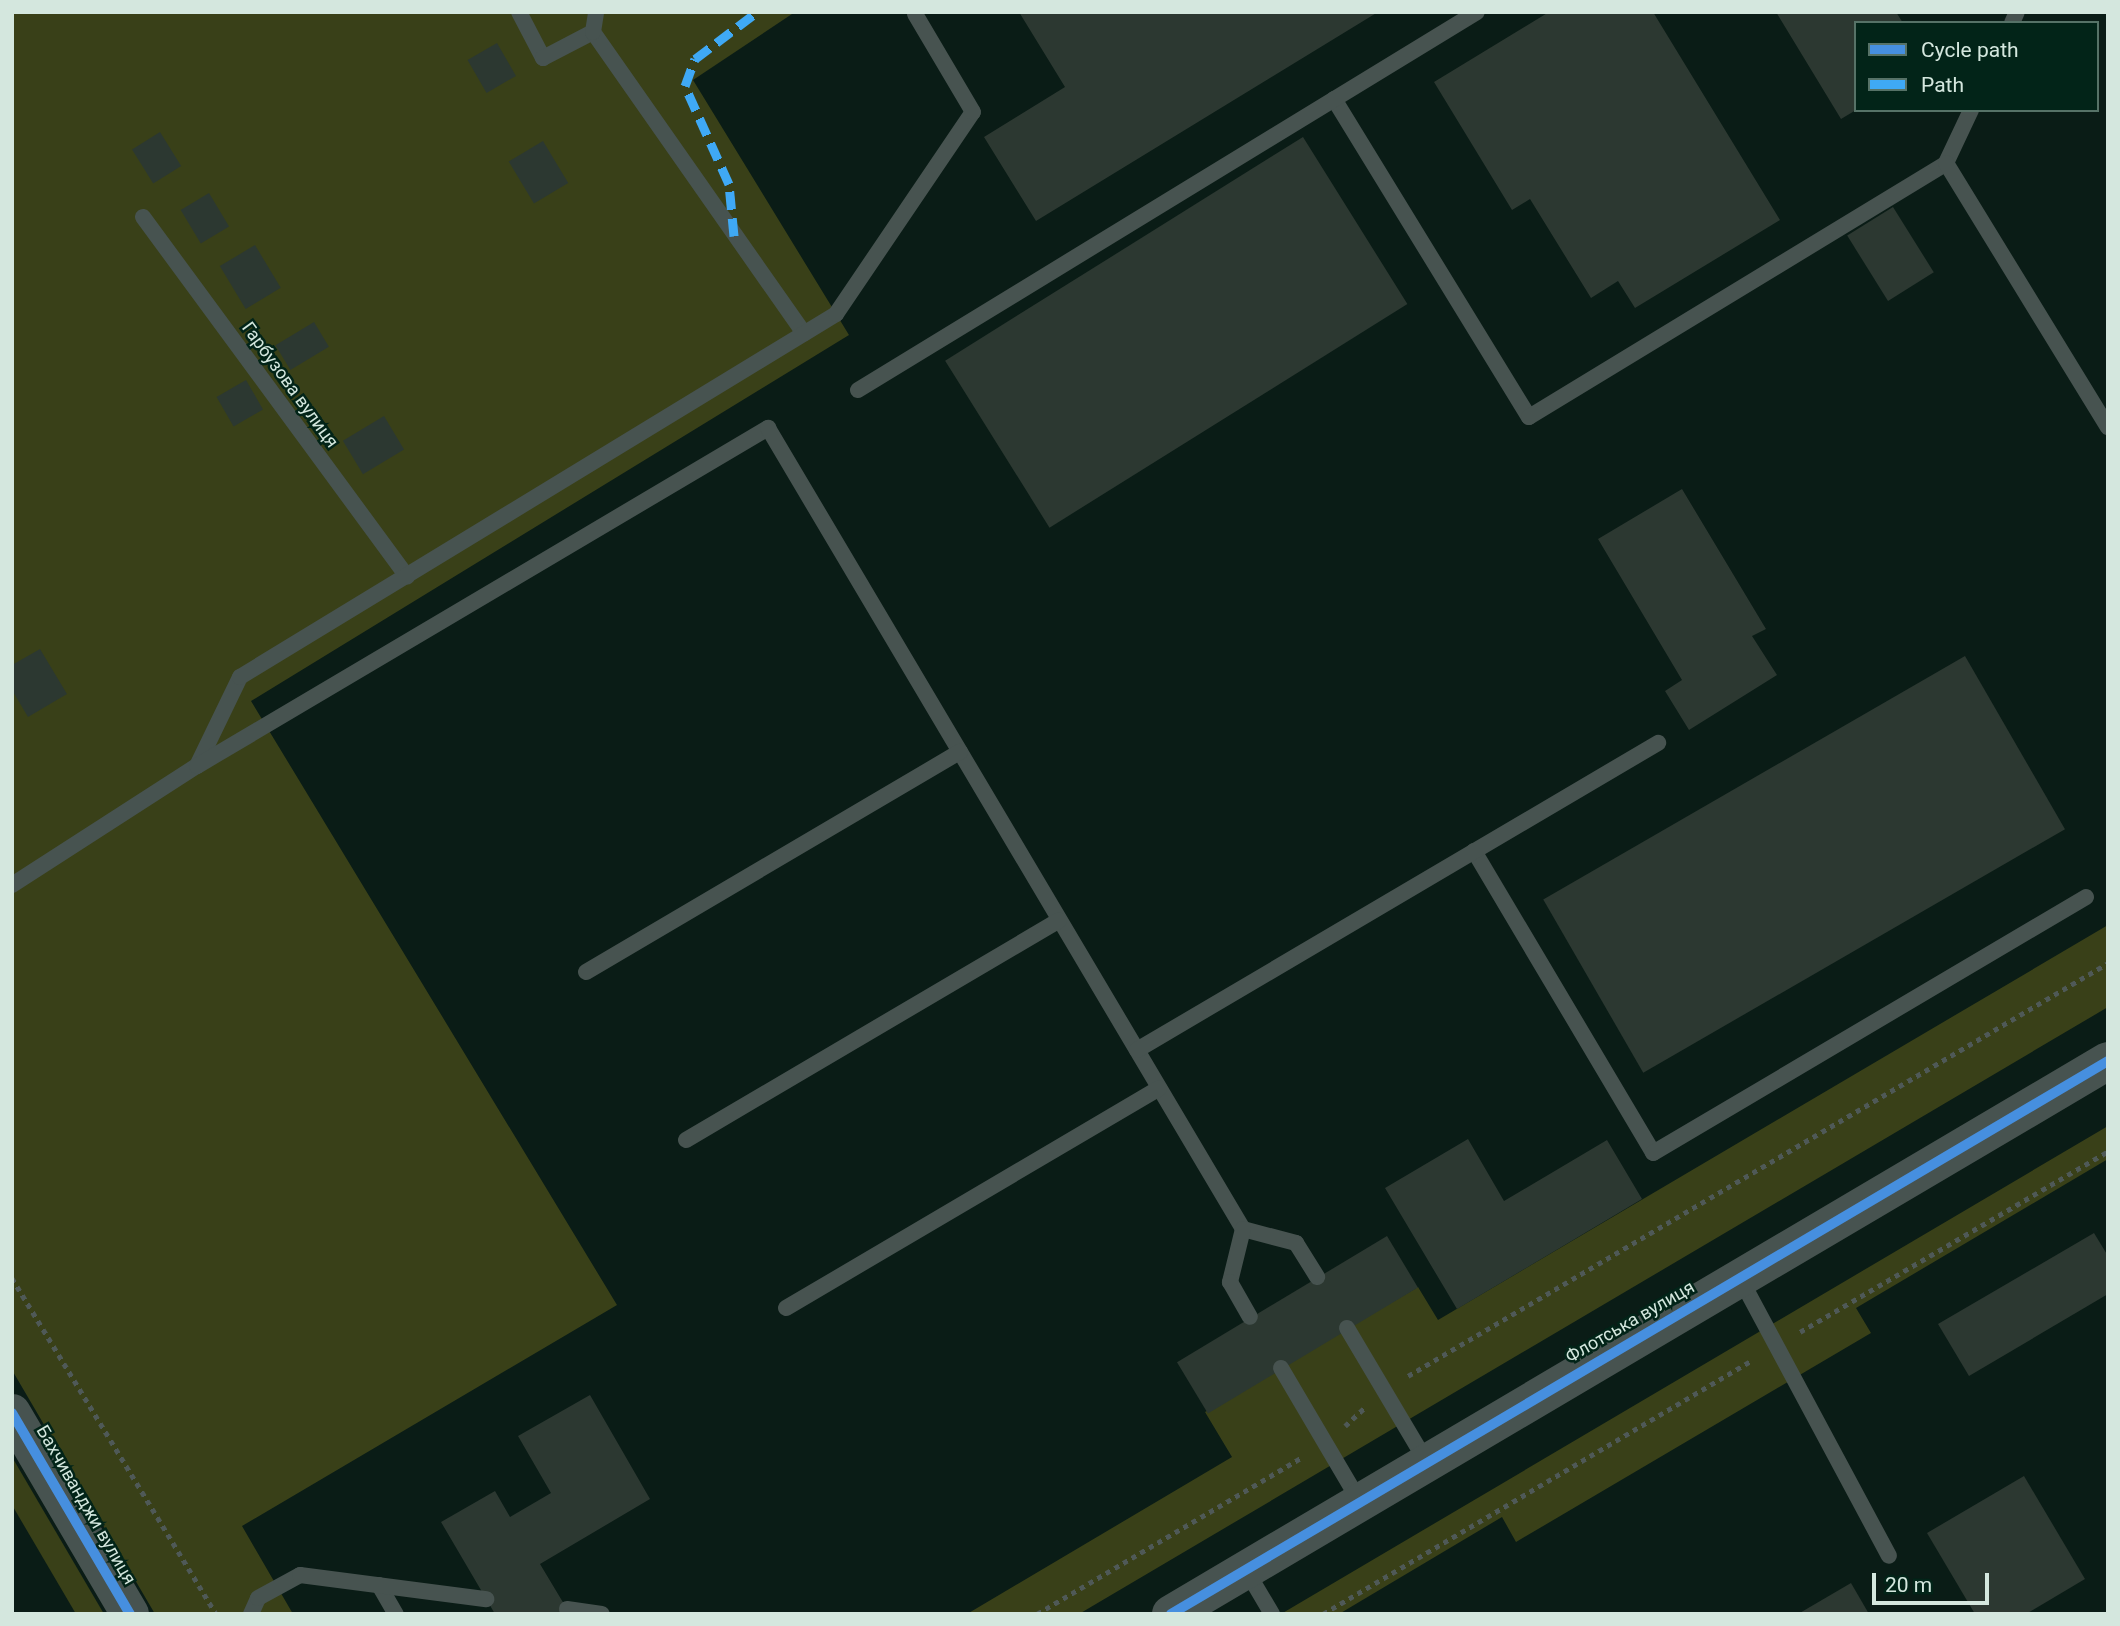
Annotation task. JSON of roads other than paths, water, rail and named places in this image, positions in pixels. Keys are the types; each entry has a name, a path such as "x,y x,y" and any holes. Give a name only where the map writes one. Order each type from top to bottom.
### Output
{"street":[{"name":"Флотська вулиця","path":"1171,1614 2108,1061"},
{"name":"Бахчиванджи вулиця","path":"12,1413 130,1614"}],"lane":[{"path":"519,12 543,58 593,32"},
{"path":"596,12 593,32 804,333"},
{"path":"858,390 1477,12"},
{"path":"197,765 240,677 836,313 973,111 915,14"},
{"path":"1334,99 1529,417 1946,163 1970,112"},
{"path":"1946,163 2108,428"},
{"name":"Гарбузова вулиця","path":"143,217 407,576"},
{"path":"12,885 197,765 768,428 1243,1229 1296,1243 1317,1277"},
{"path":"1137,1050 1658,743"},
{"path":"586,972 960,752"},
{"path":"1474,851 1653,1153 2086,897"},
{"path":"686,1140 1059,920"},
{"path":"786,1308 1159,1088"},
{"path":"1243,1229 1230,1282 1250,1317"},
{"path":"1740,1278 1889,1556"},
{"path":"1347,1328 1427,1463"},
{"path":"1280,1368 1360,1502"},
{"path":"1245,1570 1272,1614"},
{"path":"251,1614 258,1598 300,1575 486,1599"},
{"path":"379,1585 396,1614"},
{"path":"567,1609 602,1614"}]}
